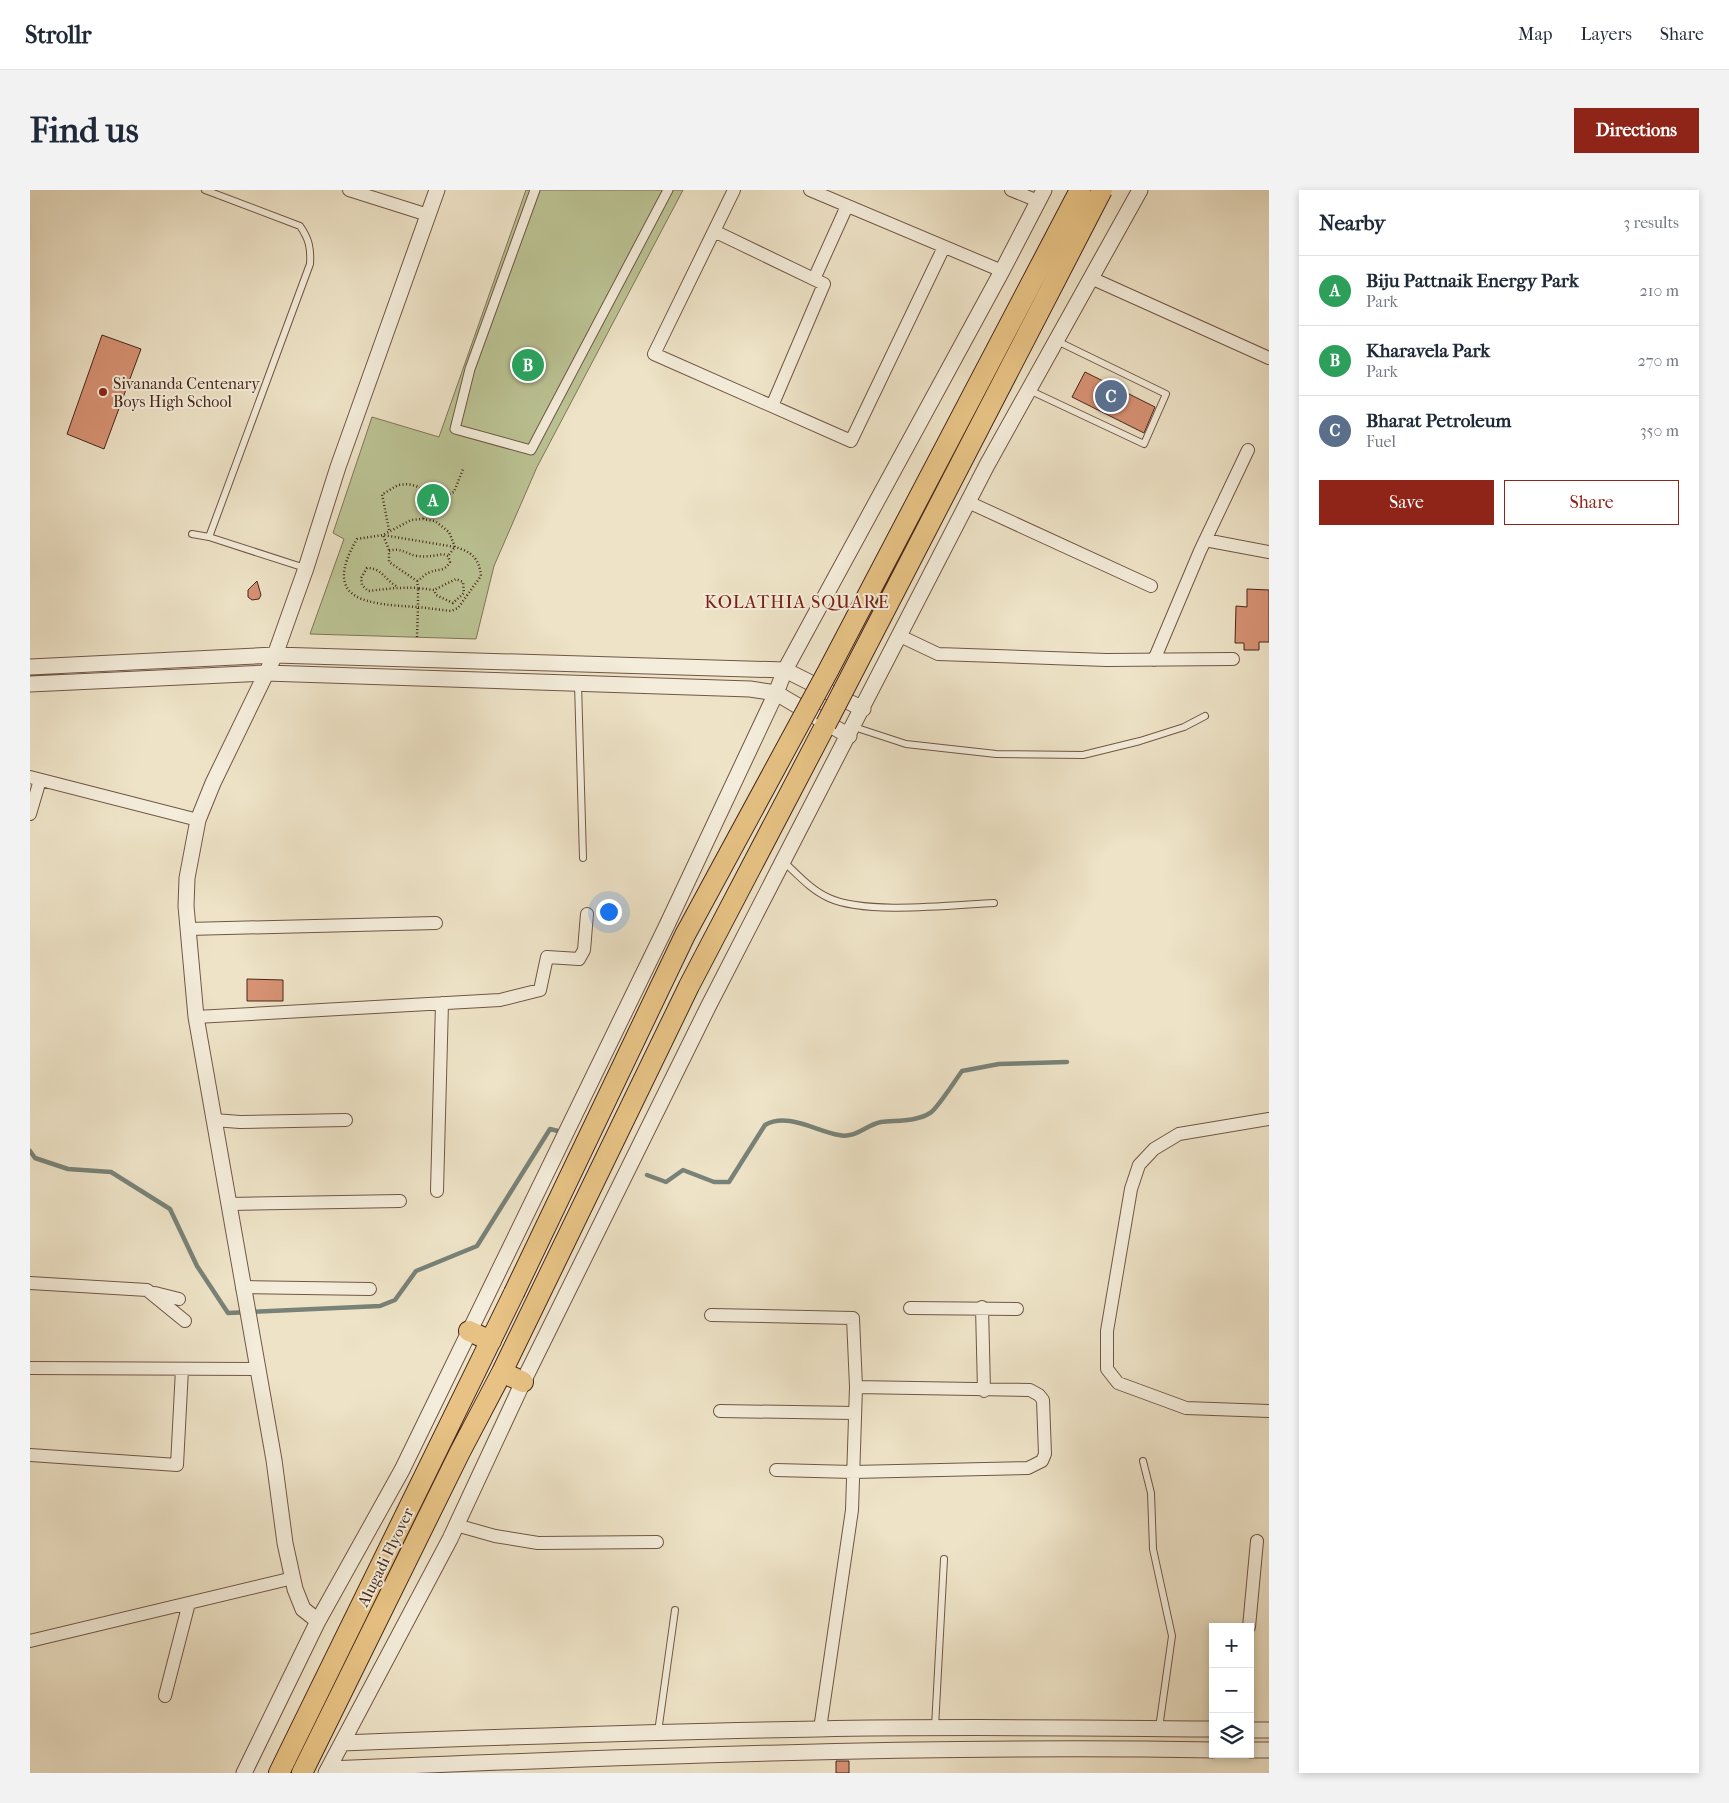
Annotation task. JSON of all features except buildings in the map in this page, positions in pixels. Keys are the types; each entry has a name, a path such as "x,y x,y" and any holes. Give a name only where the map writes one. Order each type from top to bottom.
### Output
{"highway":[{"name":"Alugadi Flyover","path":"279,1773 491,1341 672,961 802,720 1080,190"},
{"name":"Alugadi Flyover","path":"302,1773 460,1452 502,1372 688,986 1102,190"},
{"path":"469,1331 491,1341"},
{"path":"502,1372 524,1382"}],"street":[{"path":"349,190 428,215"},
{"path":"318,1621 303,1609 293,1578 196,1017 186,906 187,878 198,820 213,783 275,654 306,568 338,467 437,190"},
{"path":"535,190 470,369 454,429 531,450 668,190"},
{"path":"734,190 654,354 851,441 944,247"},
{"path":"810,190 1002,271"},
{"path":"244,1773 318,1621 402,1470 667,925 785,670 1041,196 1011,190"},
{"path":"327,1771 456,1525 708,1007 783,861 968,502 1140,190"},
{"path":"814,279 848,206"},
{"path":"714,231 824,284 772,406"},
{"path":"1092,278 1269,358"},
{"path":"1154,660 1205,540 1248,450"},
{"path":"968,502 1151,586"},
{"path":"1205,540 1269,552"},
{"path":"900,636 938,654 1154,660 1233,659"},
{"path":"30,667 275,654 785,670 863,709"},
{"path":"30,684 266,673 750,689 776,693 851,731"},
{"path":"30,814 35,779 198,820"},
{"path":"196,1017 500,1000 540,990 547,957 560,960 579,959 584,950 587,914"},
{"path":"188,929 436,923"},
{"path":"437,1191 442,1003"},
{"path":"1269,1118 1179,1134 1154,1149 1139,1165 1131,1189 1107,1331 1107,1369 1118,1383 1186,1408 1269,1411"},
{"path":"214,1120 240,1122 346,1120"},
{"path":"228,1204 400,1201"},
{"path":"30,1283 148,1290 180,1298"},
{"path":"243,1292 370,1289"},
{"path":"148,1290 185,1321"},
{"path":"910,1308 982,1307 1017,1309"},
{"path":"982,1307 984,1391"},
{"path":"711,1315 853,1318 856,1387 852,1510 820,1728"},
{"path":"30,1368 258,1369"},
{"path":"30,1455 177,1465 182,1369"},
{"path":"776,1470 853,1472 1009,1470 1036,1465 1042,1461 1045,1454 1044,1408 1039,1395 1030,1390 984,1391 856,1387"},
{"path":"720,1411 855,1413"},
{"path":"456,1525 495,1536 538,1544 656,1542"},
{"path":"1249,1623 1257,1541"},
{"path":"30,1642 293,1578"},
{"path":"165,1696 189,1603"},
{"path":"342,1743 820,1728 1209,1730"},
{"path":"1254,1730 1269,1730"},
{"path":"327,1771 700,1754 901,1749 1209,1750"},
{"path":"1254,1750 1269,1750"}],"lane":[{"path":"205,190 300,226 308,238 311,249 310,264 209,537"},
{"path":"1029,390 1144,444 1166,394 1057,341"},
{"path":"192,534 209,537 306,568"},
{"path":"578,683 583,858"},
{"path":"851,731 906,744 996,754 1083,754 1140,741 1184,727 1205,716"},
{"path":"783,861 813,889 830,898 854,906 994,903"},
{"path":"1143,1461 1151,1493 1153,1549 1172,1636 1159,1729"},
{"path":"935,1728 944,1559"},
{"path":"658,1732 676,1610"}],"path":[{"path":"423,520 433,500 454,492 463,469"},
{"path":"389,530 382,494 399,485 417,485 427,491 433,500"},
{"path":"383,535 389,530 411,520 435,521 449,532 455,547"},
{"path":"383,535 389,551 389,562 417,581 417,637"},
{"path":"383,535 455,547 471,552 480,564 481,576 476,586 465,595 458,608 451,611 360,600 348,590 342,575 347,556 357,539 383,535"},
{"path":"448,556 455,547"},
{"path":"389,551 396,548 415,556 431,557 443,554 448,556"},
{"path":"417,581 429,571 438,572 447,568 450,562 448,556"},
{"path":"396,586 390,590 380,588 368,591 362,585 361,578 367,568 376,568 383,573 387,581 396,586 434,590 456,579 464,582 464,593 454,603 436,595 434,590"}],"green space":[{"path":"526,190 683,190 537,467 494,566 476,639 310,634 344,539 333,533 372,417 439,437"}],"waterway":[{"path":"647,1175 666,1182 683,1170 714,1182 729,1182 765,1125 774,1122 792,1121 830,1133 850,1135 881,1122 912,1119 930,1113 942,1100 962,1071 999,1064 1067,1062"},
{"path":"30,1151 35,1158 68,1169 111,1172 170,1209 197,1266 228,1313 380,1306 395,1300 416,1271 477,1246 550,1129 562,1132"}],"place":[{"name":"Kharavela Park","path":"528,365"},
{"name":"Sivananda Centenary Boys High School","path":"103,392"},
{"name":"Bharat Petroleum","path":"1111,396"},
{"name":"Biju Pattnaik Energy Park","path":"433,500"}],"district":[{"name":"KOLATHIA SQUARE","path":"797,602"}]}
